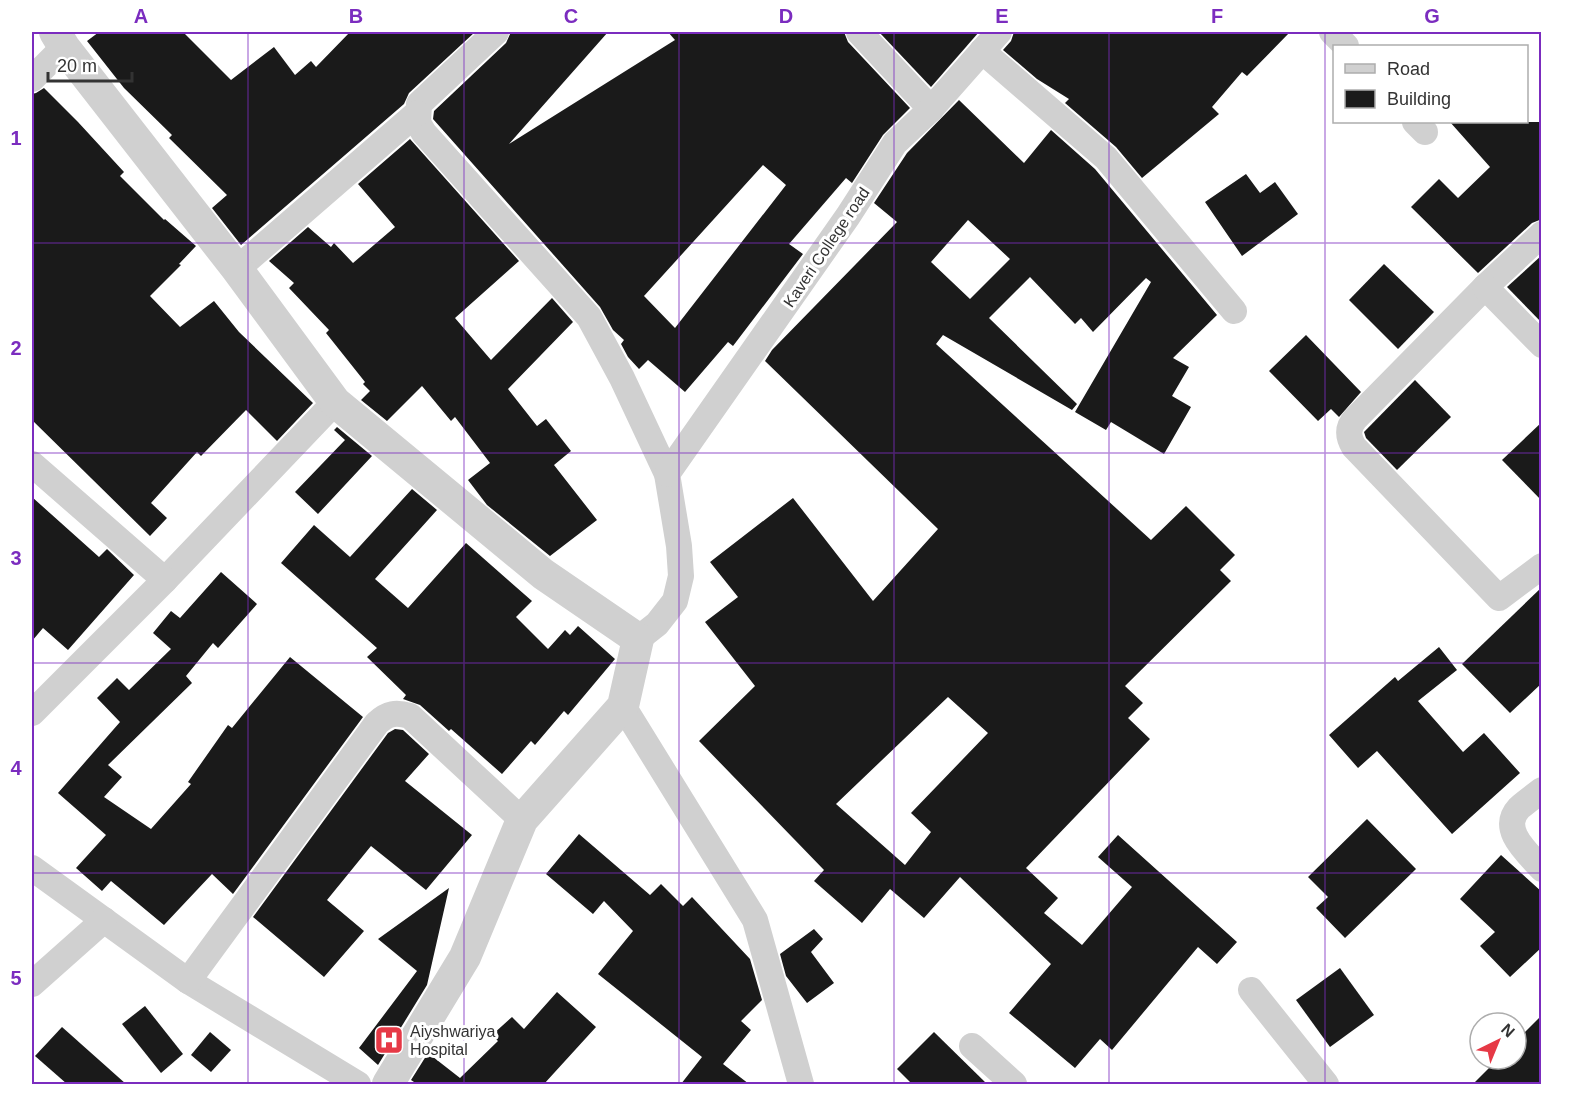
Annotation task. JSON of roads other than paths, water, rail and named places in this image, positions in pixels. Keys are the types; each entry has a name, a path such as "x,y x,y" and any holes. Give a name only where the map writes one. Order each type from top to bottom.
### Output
{"street":[{"path":"388,1084 465,957 522,820 623,706 638,639 657,624 675,601 681,576 679,546 667,474 622,378 589,317 424,133 418,123 419,104 426,95 496,32"},
{"path":"858,32 931,109"},
{"name":"Kaveri College road","path":"667,474 848,216 895,143 931,109 999,32"},
{"path":"1332,32 1345,45"},
{"path":"32,79 60,39 237,269 335,402 543,574 638,639"},
{"path":"982,51 1106,158 1234,311"},
{"path":"237,269 417,113"},
{"path":"1542,234 1485,287 1354,419 1349,436 1354,447 1499,598 1542,566"},
{"path":"1485,287 1542,345"},
{"path":"32,713 165,580 335,402"},
{"path":"32,464 165,580"},
{"path":"623,706 755,920 801,1084"},
{"path":"188,981 377,723 391,714 400,713 410,716 522,820"},
{"path":"1542,790 1518,809 1513,818 1512,828 1518,842 1542,869"},
{"path":"32,868 188,981 358,1084"},
{"path":"32,984 104,920"},
{"path":"1251,990 1326,1084"},
{"path":"972,1046 1014,1084"}],"place":[{"name":"Aiyshwariya Hospital","path":"389,1040"}]}
